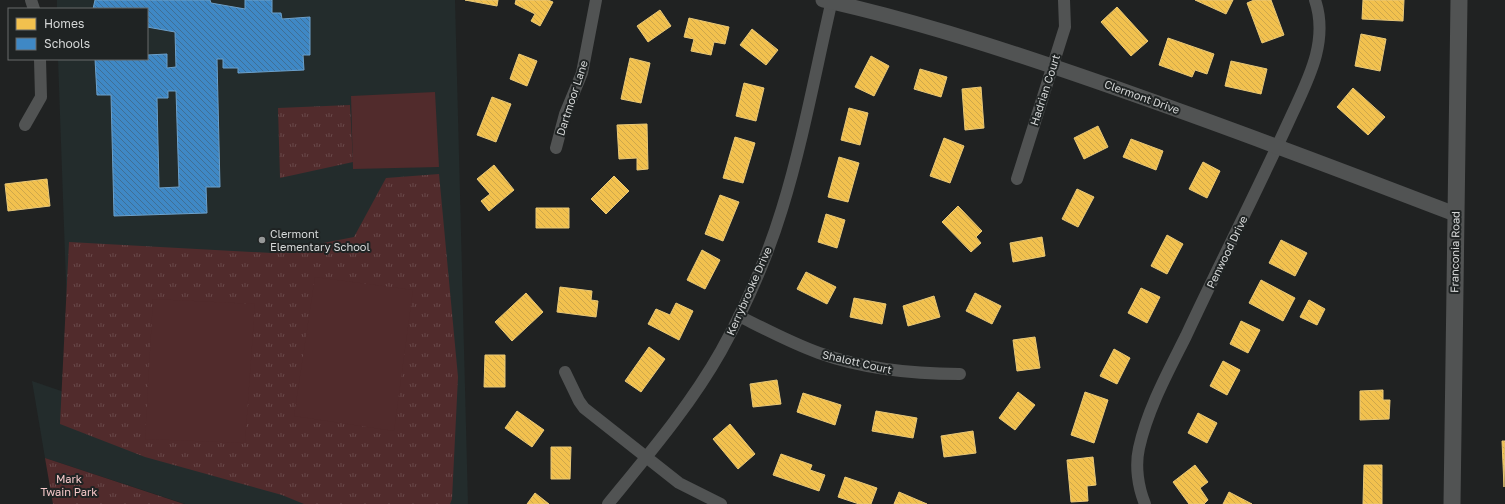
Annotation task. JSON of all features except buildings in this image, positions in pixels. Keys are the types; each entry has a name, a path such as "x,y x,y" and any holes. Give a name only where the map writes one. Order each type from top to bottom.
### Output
{"main road":[{"name":"Franconia Road","path":"1452,504 1459,0"}],"street":[{"name":"Dartmoor Lane","path":"556,148 565,114 582,73 596,0"},
{"name":"Hadrian Court","path":"1016,179 1054,66 1065,27 1064,0"},
{"name":"Penwood Drive","path":"1145,504 1139,483 1138,458 1150,413 1278,146 1317,56 1320,30 1315,0"},
{"name":"Clermont Drive","path":"829,1 886,15 1054,66 1278,146 1456,214"},
{"name":"Kerrybrooke Drive","path":"608,504 701,384 721,351 762,268 782,209 829,1"},
{"path":"25,125 41,97 40,60"},
{"name":"Shalott Court","path":"739,316 796,344 850,362 913,373 960,374"},
{"path":"565,372 584,408 645,458 679,483 721,504"}],"shaded area":[{"name":"Clermont Elementary School","path":"57,0 455,0 468,504 185,504 45,458 32,381 70,394 58,60 148,60 148,8 57,8"}],"green space":[{"path":"435,92 439,167 353,169 351,96"},
{"path":"350,105 353,162 280,178 278,108"},
{"path":"439,174 458,377 452,499 450,504 304,504 282,495 145,457 60,424 69,242 272,253 354,237 386,178"},
{"path":"315,277 413,290 394,431 294,416"},
{"path":"153,299 255,304 245,443 145,439"},
{"name":"Mark Twain Park","path":"45,458 184,504 53,504"}],"place":[{"name":"Clermont Elementary School","path":"262,240"}]}
